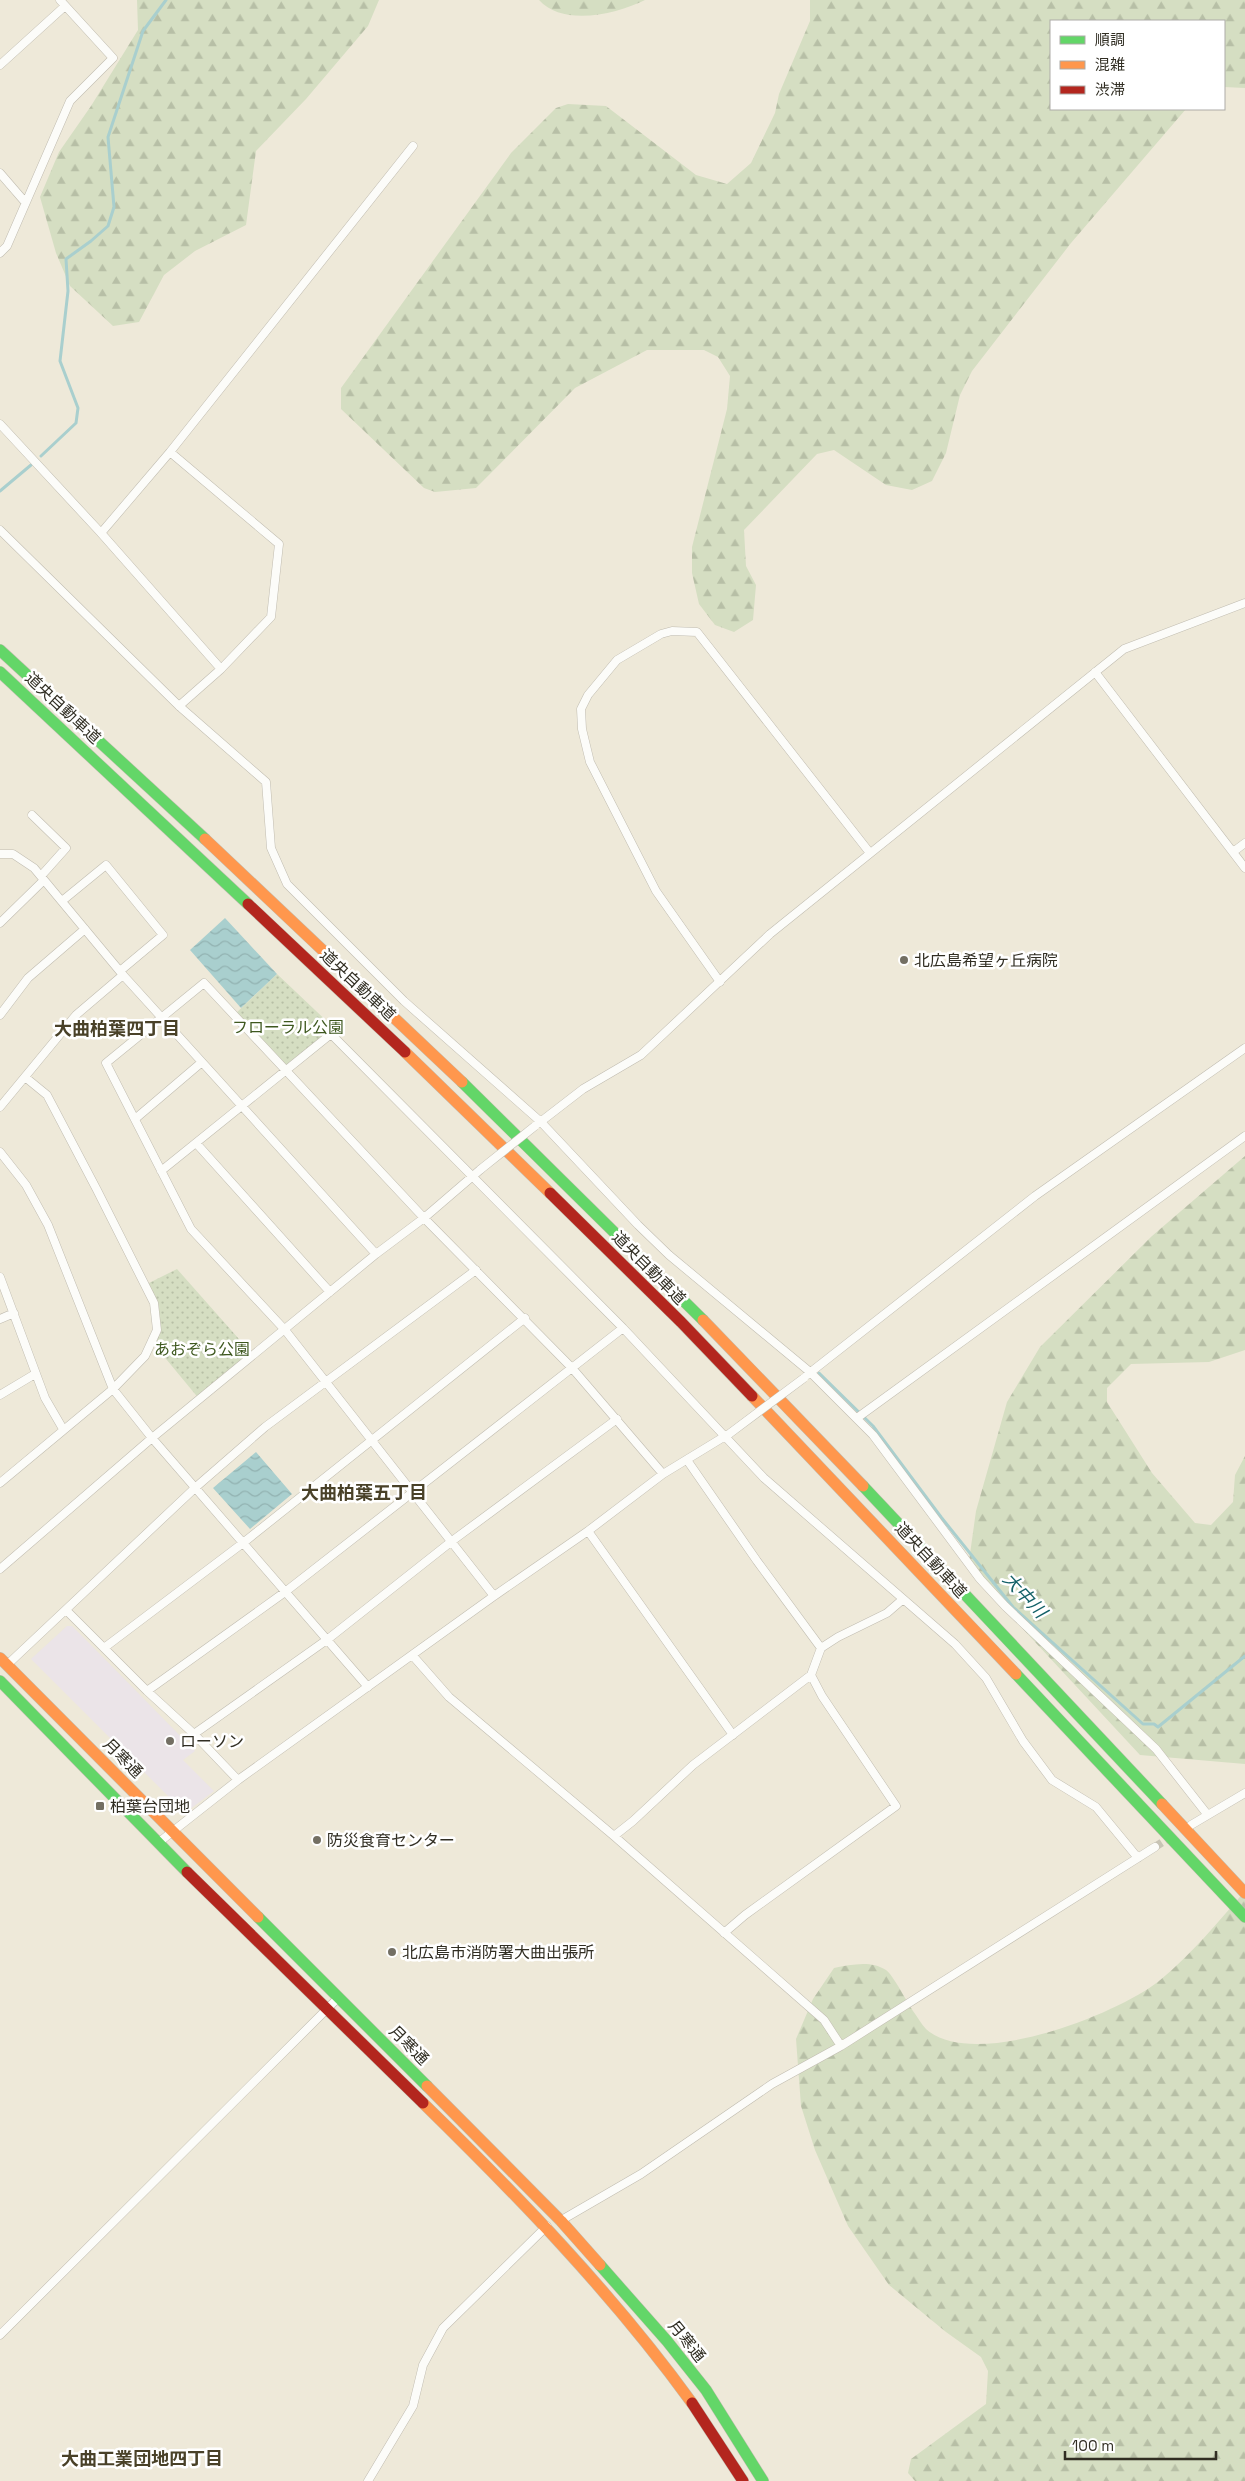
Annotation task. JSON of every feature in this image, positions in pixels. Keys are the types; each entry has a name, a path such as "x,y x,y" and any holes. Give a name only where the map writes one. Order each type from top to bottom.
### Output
{"highway":[{"name":"道央自動車道","path":"0,650 116,755 423,1044 698,1316 859,1482 1245,1893"},
{"name":"道央自動車道","path":"0,672 421,1067 694,1336 838,1484 1245,1917"},
{"name":"月寒通","path":"4,1662 561,2221 667,2341 706,2390 763,2481"},
{"name":"月寒通","path":"0,1682 158,1843 544,2226 652,2348 699,2413 743,2481"}],"street":[{"path":"0,65 62,3 113,58 70,101 7,246 0,253"},
{"path":"101,533 170,452 413,146"},
{"path":"0,173 25,202"},
{"path":"0,424 101,533 221,669"},
{"path":"170,452 279,544 271,617 221,669 179,706"},
{"path":"0,530 179,706 266,782 271,848 287,884 404,1001 538,1124 669,1255 857,1418 885,1451 980,1579 1005,1606 1156,1748 1207,1814"},
{"path":"0,1569 152,1438 376,1254 424,1218 481,1169 583,1089 640,1055 770,934 1124,649 1245,603"},
{"path":"720,982 656,892 590,762 582,728 581,709 588,695 617,660 661,634 672,631 697,632 870,853"},
{"path":"1095,672 1245,868"},
{"path":"0,924 42,878 66,848 32,815"},
{"path":"1233,852 1245,843"},
{"path":"0,854 13,854 34,868 121,973 376,1254"},
{"path":"0,1107 76,1014 163,935 106,865 62,901"},
{"path":"0,1015 28,978 85,929"},
{"path":"494,1596 285,1330 191,1229 106,1063 204,982 424,1218 525,1318 572,1368 664,1474"},
{"path":"161,1171 331,1034 623,1328 726,1435 764,1478 902,1600 955,1644 986,1678 1023,1741 1052,1780 1096,1807 1138,1858"},
{"path":"158,1843 238,1780 494,1596 588,1531 664,1474 726,1435 807,1375 1035,1196 1245,1048"},
{"path":"135,1119 202,1062"},
{"path":"0,1483 63,1428 113,1389 145,1356 158,1330 154,1303 47,1096 25,1077"},
{"path":"857,1418 1245,1136"},
{"path":"196,1143 330,1292"},
{"path":"0,1152 26,1184 48,1225 113,1389 152,1438 368,1687"},
{"path":"4,1662 66,1610 196,1487 265,1427 476,1270"},
{"path":"0,1277 45,1398 63,1428"},
{"path":"0,1319 14,1313"},
{"path":"104,1648 243,1543 525,1318"},
{"path":"147,1692 285,1592 623,1328"},
{"path":"0,1395 36,1374"},
{"path":"194,1734 328,1639 452,1541 617,1419"},
{"path":"687,1460 757,1561 821,1648"},
{"path":"588,1531 734,1735"},
{"path":"614,1836 633,1821 693,1765 811,1675 821,1648 838,1637 887,1613 902,1600"},
{"path":"66,1610 147,1692 194,1734 238,1780"},
{"path":"413,1656 449,1696 614,1836 824,2020 842,2046"},
{"path":"724,1934 745,1915 896,1806 822,1696 811,1675"},
{"path":"1191,1825 1245,1793"},
{"path":"368,2481 413,2406 423,2365 443,2328 544,2226 561,2221 641,2174 772,2084 842,2046 1155,1847"},
{"path":"0,2335 338,1998"}],"shaded area":[{"path":"67,1626 72,1626 195,1751 183,1760 214,1791 185,1813 31,1659"}],"green space":[{"path":"137,0 379,0 368,26 306,99 256,151 246,225 195,251 164,275 139,322 113,326 70,286 56,253 40,197 59,152 91,106 138,30"},
{"path":"539,0 645,0 620,10 576,16 549,8"},
{"path":"810,0 1245,0 1245,88 1225,87 1225,20 1050,20 1050,110 1185,110 1071,243 972,371 960,395 946,453 932,481 912,490 886,485 834,450 817,454 744,530 746,566 756,585 753,620 734,632 715,625 699,604 692,573 692,547 727,409 730,376 718,357 704,350 647,350 575,388 476,488 435,492 424,488 341,409 341,388 511,153 556,108 568,104 606,106 696,175 727,184 751,163 775,113 779,94 810,21"},
{"name":"フローラル公園","path":"277,974 334,1028 331,1034 285,1070 234,1015"},
{"path":"1245,1156 1245,1350 1209,1362 1131,1364 1107,1388 1107,1402 1152,1473 1195,1523 1211,1525 1233,1502 1235,1475 1245,1456 1245,1764 1140,1755 995,1599 969,1561 976,1511 1007,1402 1040,1347 1152,1236"},
{"name":"あおぞら公園","path":"177,1269 254,1356 200,1400 152,1342 157,1330 145,1285"},
{"path":"1245,1891 1245,2481 915,2481 908,2473 911,2459 986,2404 988,2371 981,2357 946,2332 889,2285 848,2226 815,2150 801,2106 796,2039 813,1999 834,1968 860,1964 874,1965 889,1973 922,2025 948,2040 976,2044 1009,2041 1044,2033 1111,2009 1139,1995 1159,1981 1193,1949"}],"water":[{"path":"225,918 277,974 241,1008 190,950"},
{"path":"256,1452 292,1494 250,1529 213,1488"}],"waterway":[{"path":"41,456 76,423 78,408 60,361 68,291 66,259 108,226 114,207 108,137 143,31 166,0"},
{"path":"0,491 31,465"},
{"name":"大中川","path":"819,1373 873,1426 941,1517 1013,1607 1143,1724 1154,1724 1158,1727 1245,1656"}],"tunnel":[{"path":"1155,1847 1172,1836"}],"traffic: fast":[{"path":"0,650 205,839"},
{"path":"0,672 248,904"},
{"path":"462,1082 703,1320"},
{"path":"863,1486 1162,1804"},
{"path":"1016,1674 1245,1917"},
{"path":"0,1681 187,1872"},
{"path":"258,1917 427,2086"},
{"path":"600,2265 667,2341 706,2390 763,2481"}],"traffic: slow":[{"path":"205,839 462,1082"},
{"path":"405,1052 550,1193"},
{"path":"703,1320 863,1486"},
{"path":"752,1396 1016,1674"},
{"path":"0,1658 258,1917"},
{"path":"1162,1804 1245,1893"},
{"path":"427,2086 561,2221 600,2265"},
{"path":"423,2103 564,2247 630,2323 692,2403"}],"traffic: jam":[{"path":"248,904 405,1052"},
{"path":"550,1193 681,1322 752,1396"},
{"path":"187,1872 423,2103"},
{"path":"692,2403 743,2481"}],"place":[{"name":"北広島希望ヶ丘病院","path":"904,960"},
{"name":"ローソン","path":"170,1741"},
{"name":"柏葉台団地","path":"100,1806"},
{"name":"防災食育センター","path":"317,1840"},
{"name":"北広島市消防署大曲出張所","path":"392,1952"}],"district":[{"name":"大曲柏葉四丁目","path":"117,1028"},
{"name":"大曲柏葉五丁目","path":"364,1492"},
{"name":"大曲工業団地四丁目","path":"142,2458"}]}
